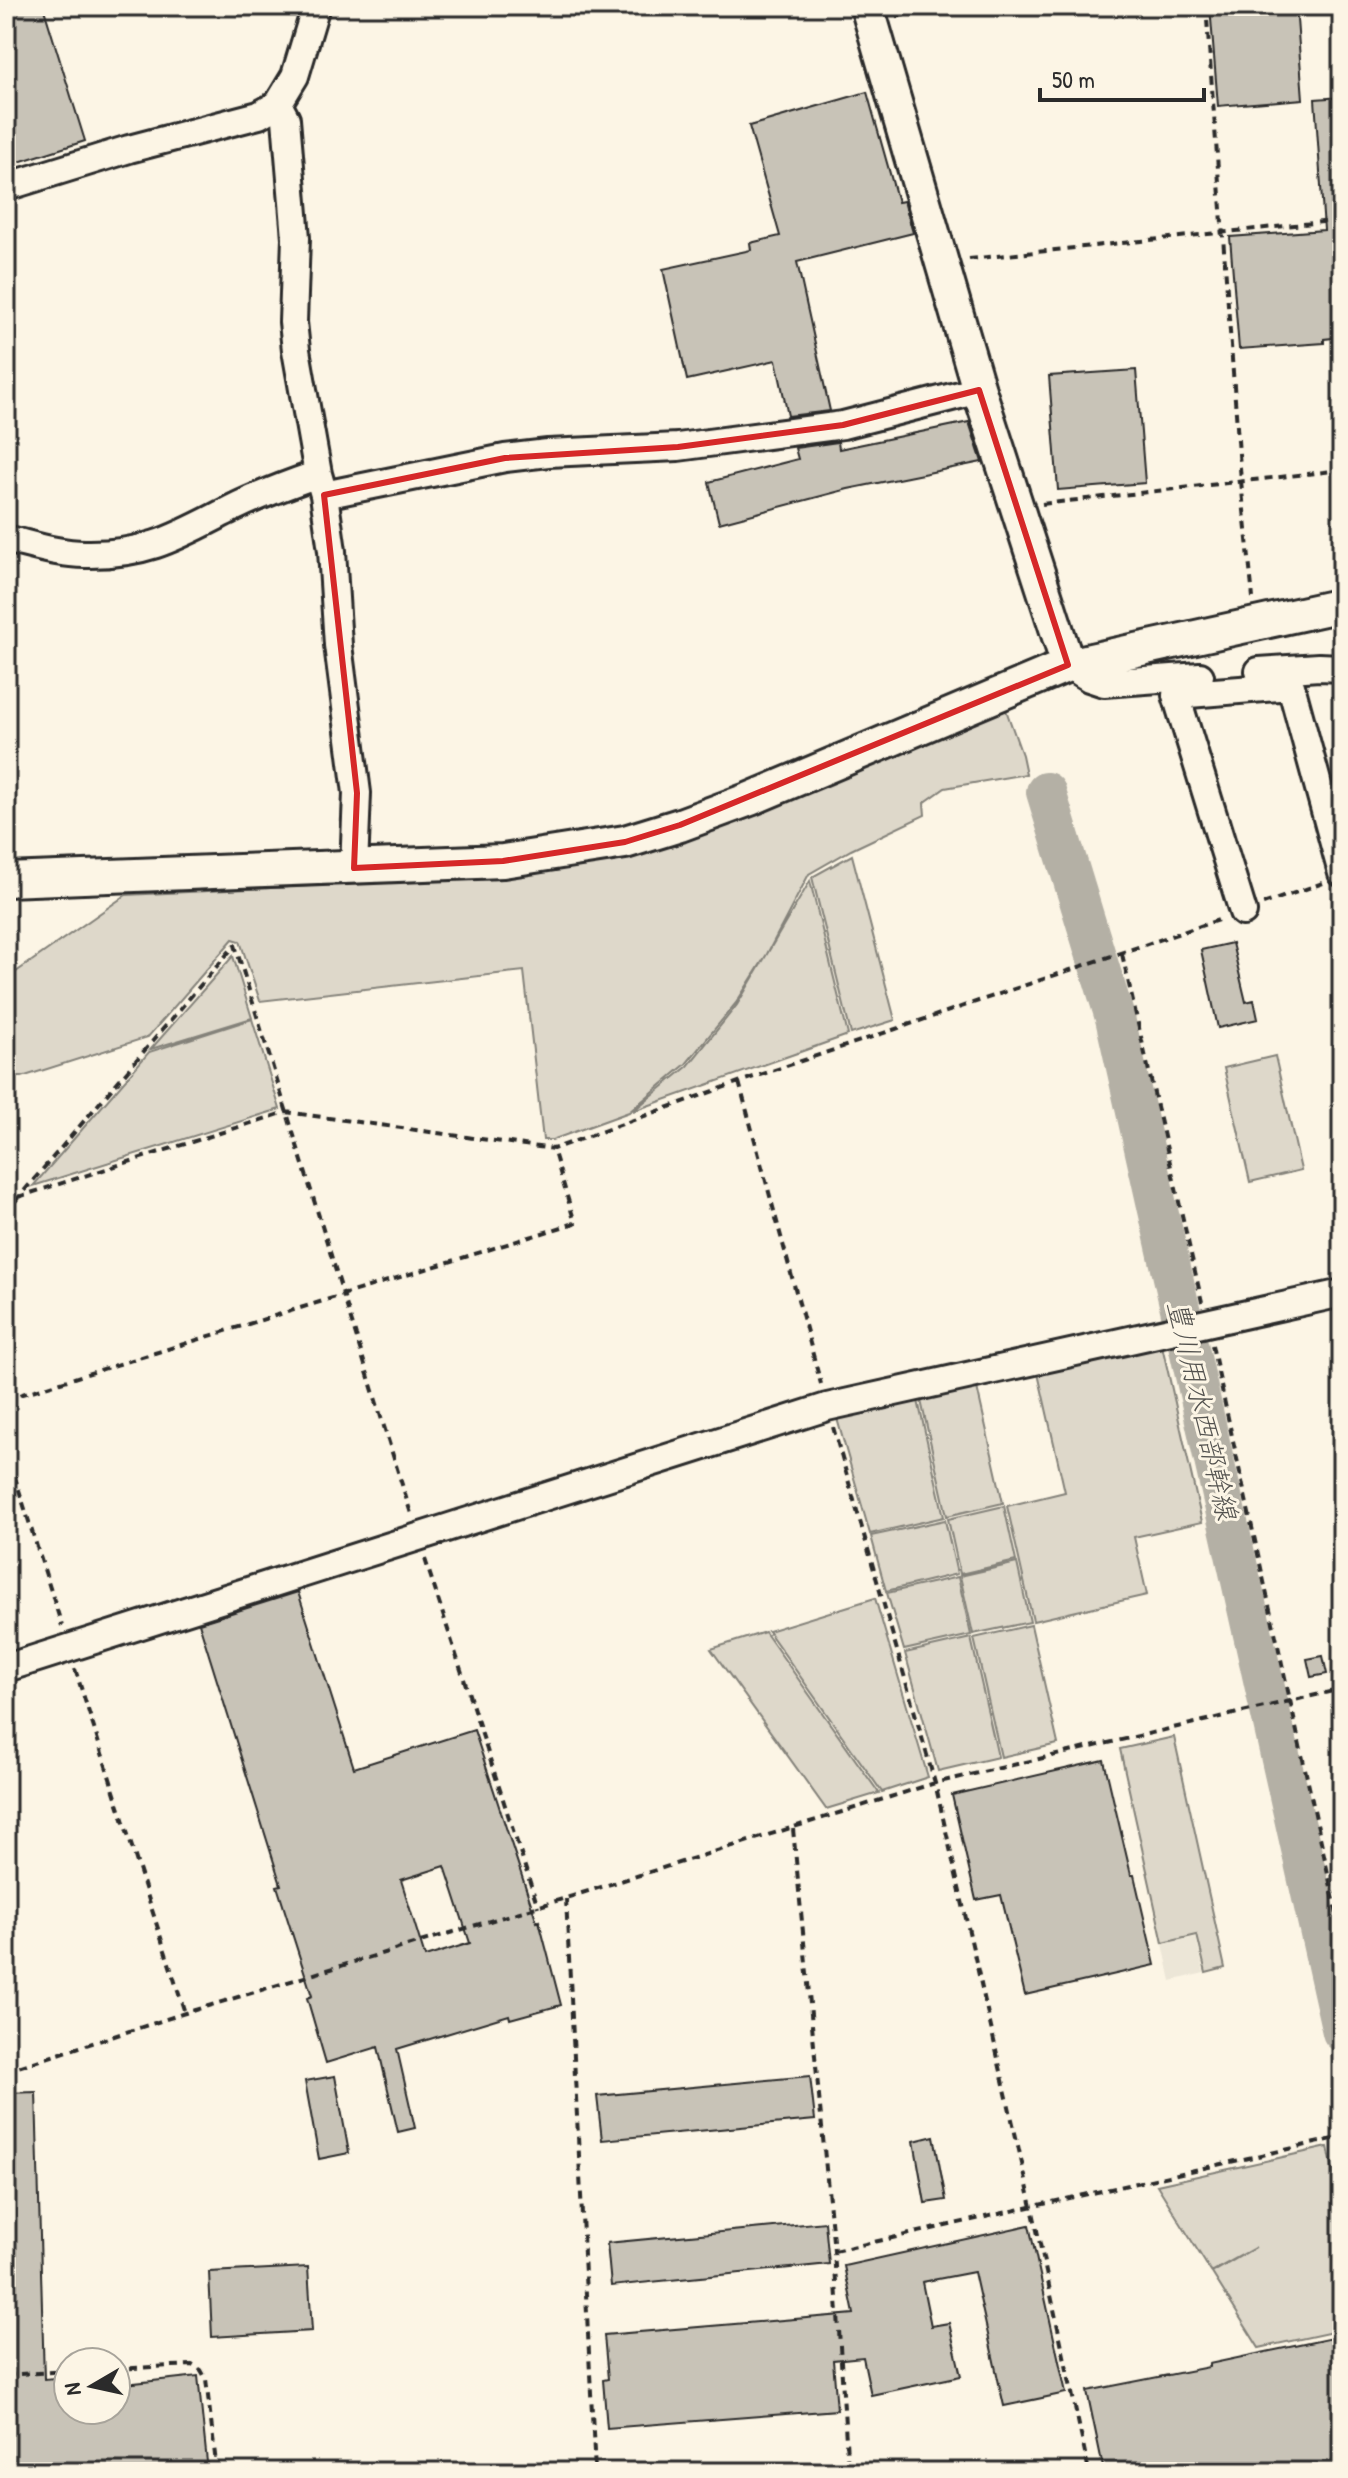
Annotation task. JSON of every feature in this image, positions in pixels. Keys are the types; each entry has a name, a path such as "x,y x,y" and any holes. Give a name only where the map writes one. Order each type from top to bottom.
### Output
{"street":[{"path":"6,187 129,149 259,115 278,104 295,76 316,6"},
{"path":"869,12 979,390 1068,665 1104,683 1297,668 1342,668"},
{"path":"278,104 286,119 296,238 293,322 296,350 332,551 338,645 357,793 354,868"},
{"path":"6,539 82,555 113,553 161,544 234,508 321,484 548,453 678,447 843,425 979,390"},
{"path":"6,880 503,861 625,842 750,799 1068,665 1342,605"},
{"path":"1243,912 1176,695 1291,686 1342,873"},
{"path":"6,1668 827,1407 1342,1293"}],"path":[{"path":"869,12 989,6"},
{"path":"1206,6 1221,233 1255,623"},
{"path":"943,262 1342,220"},
{"path":"1016,507 1342,470"},
{"path":"6,1212 235,945 342,1296 538,1907"},
{"path":"1122,954 1193,1327 1291,1700 1342,1937"},
{"path":"18,1197 286,1112 553,1149 739,1082 1109,957"},
{"path":"739,1082 827,1407 935,1783 1089,2472"},
{"path":"6,1399 575,1223 553,1149"},
{"path":"6,1449 185,2013"},
{"path":"6,2071 935,1783 1342,1689"},
{"path":"793,1829 834,2251 848,2472"},
{"path":"566,1898 595,2472"},
{"path":"834,2251 1342,2137"},
{"path":"132,2368 192,2365 201,2370 206,2379 217,2472"},
{"path":"6,2375 52,2372"}],"highlighted area":[{"path":"979,390 1068,665 680,825 625,842 503,861 354,868 357,793 324,495 505,458 678,447 843,425"}],"shaded area":[{"path":"1005,707 1026,774 945,788 924,803 925,815 809,874 767,954 736,1003 686,1064 629,1112 552,1140 543,1140 524,971 260,1001 240,941 233,939 148,1037 22,1077 6,1077 6,979 126,895 513,876 617,861 678,842"},
{"path":"852,855 895,1020 851,1034 812,877"},
{"path":"810,881 848,1035 633,1111 688,1066 737,1005"},
{"path":"233,956 252,1018 151,1049"},
{"path":"252,1019 280,1109 33,1186 149,1052"},
{"path":"1275,1056 1301,1170 1250,1182 1224,1068"},
{"path":"1161,1341 1202,1522 1134,1537 1147,1595 1033,1621 1007,1506 1065,1492 1037,1369"},
{"path":"976,1383 1003,1503 947,1516 920,1396"},
{"path":"917,1396 944,1517 870,1534 836,1415"},
{"path":"1004,1506 1016,1561 960,1574 948,1519"},
{"path":"945,1520 957,1574 886,1591 871,1536"},
{"path":"1017,1563 1030,1622 973,1634 960,1576"},
{"path":"958,1577 971,1635 904,1650 887,1593"},
{"path":"875,1598 928,1777 882,1792 768,1631"},
{"path":"1031,1625 1058,1744 1001,1757 974,1638"},
{"path":"765,1632 879,1793 826,1809 711,1649"},
{"path":"971,1638 998,1757 938,1771 905,1653"},
{"path":"1174,1737 1225,1968 1206,1973 1197,1935 1163,1943 1120,1749"},
{"path":"1196,1937 1204,1973 1171,1981 1163,1944"},
{"path":"1328,2147 1342,2211 1342,2330 1259,2348 1212,2273 1256,2247 1211,2272 1157,2185"}],"building":[{"path":"6,6 43,6 85,141 6,166"},
{"path":"1210,6 1296,6 1303,99 1218,106"},
{"path":"867,92 898,202 904,201 913,233 797,262 830,411 788,416 776,360 687,380 663,269 751,250 750,243 780,236 749,126"},
{"path":"1342,97 1342,337 1324,339 1324,343 1239,349 1230,237 1324,230 1315,99"},
{"path":"1136,370 1145,483 1058,490 1049,376"},
{"path":"969,422 982,462 848,489 719,523 709,482 798,459 795,448 838,442 839,449"},
{"path":"1232,943 1246,1002 1254,1000 1258,1019 1218,1028 1201,950"},
{"path":"298,1592 354,1768 474,1730 539,1921 561,2005 510,2019 509,2015 397,2049 415,2128 398,2132 378,2047 326,2063 307,1998 312,1996 277,1886 281,1885 199,1623","holes":["445,1866 470,1943 425,1957 401,1880"]},
{"path":"1323,1656 1327,1674 1311,1677 1307,1659"},
{"path":"1104,1760 1155,1965 1025,1995 1001,1895 976,1900 952,1795"},
{"path":"335,2076 349,2153 319,2159 305,2081"},
{"path":"810,2076 815,2120 602,2140 597,2096"},
{"path":"36,2092 44,2379 52,2378 52,2426 132,2426 132,2383 198,2376 208,2472 6,2472 6,2093"},
{"path":"934,2136 946,2200 925,2203 914,2141"},
{"path":"825,2222 829,2264 611,2286 607,2243"},
{"path":"1029,2225 1066,2393 1004,2406 974,2272 922,2282 931,2326 949,2323 961,2376 871,2395 863,2357 833,2360 837,2410 607,2428 603,2380 608,2379 604,2335 854,2314 844,2266"},
{"path":"308,2267 312,2331 212,2337 209,2272"},
{"path":"1342,2336 1342,2472 1104,2472 1087,2391"}],"waterway":[{"name":"豊川用水西部幹線","path":"1046,792 1115,1018 1342,2032"}]}
